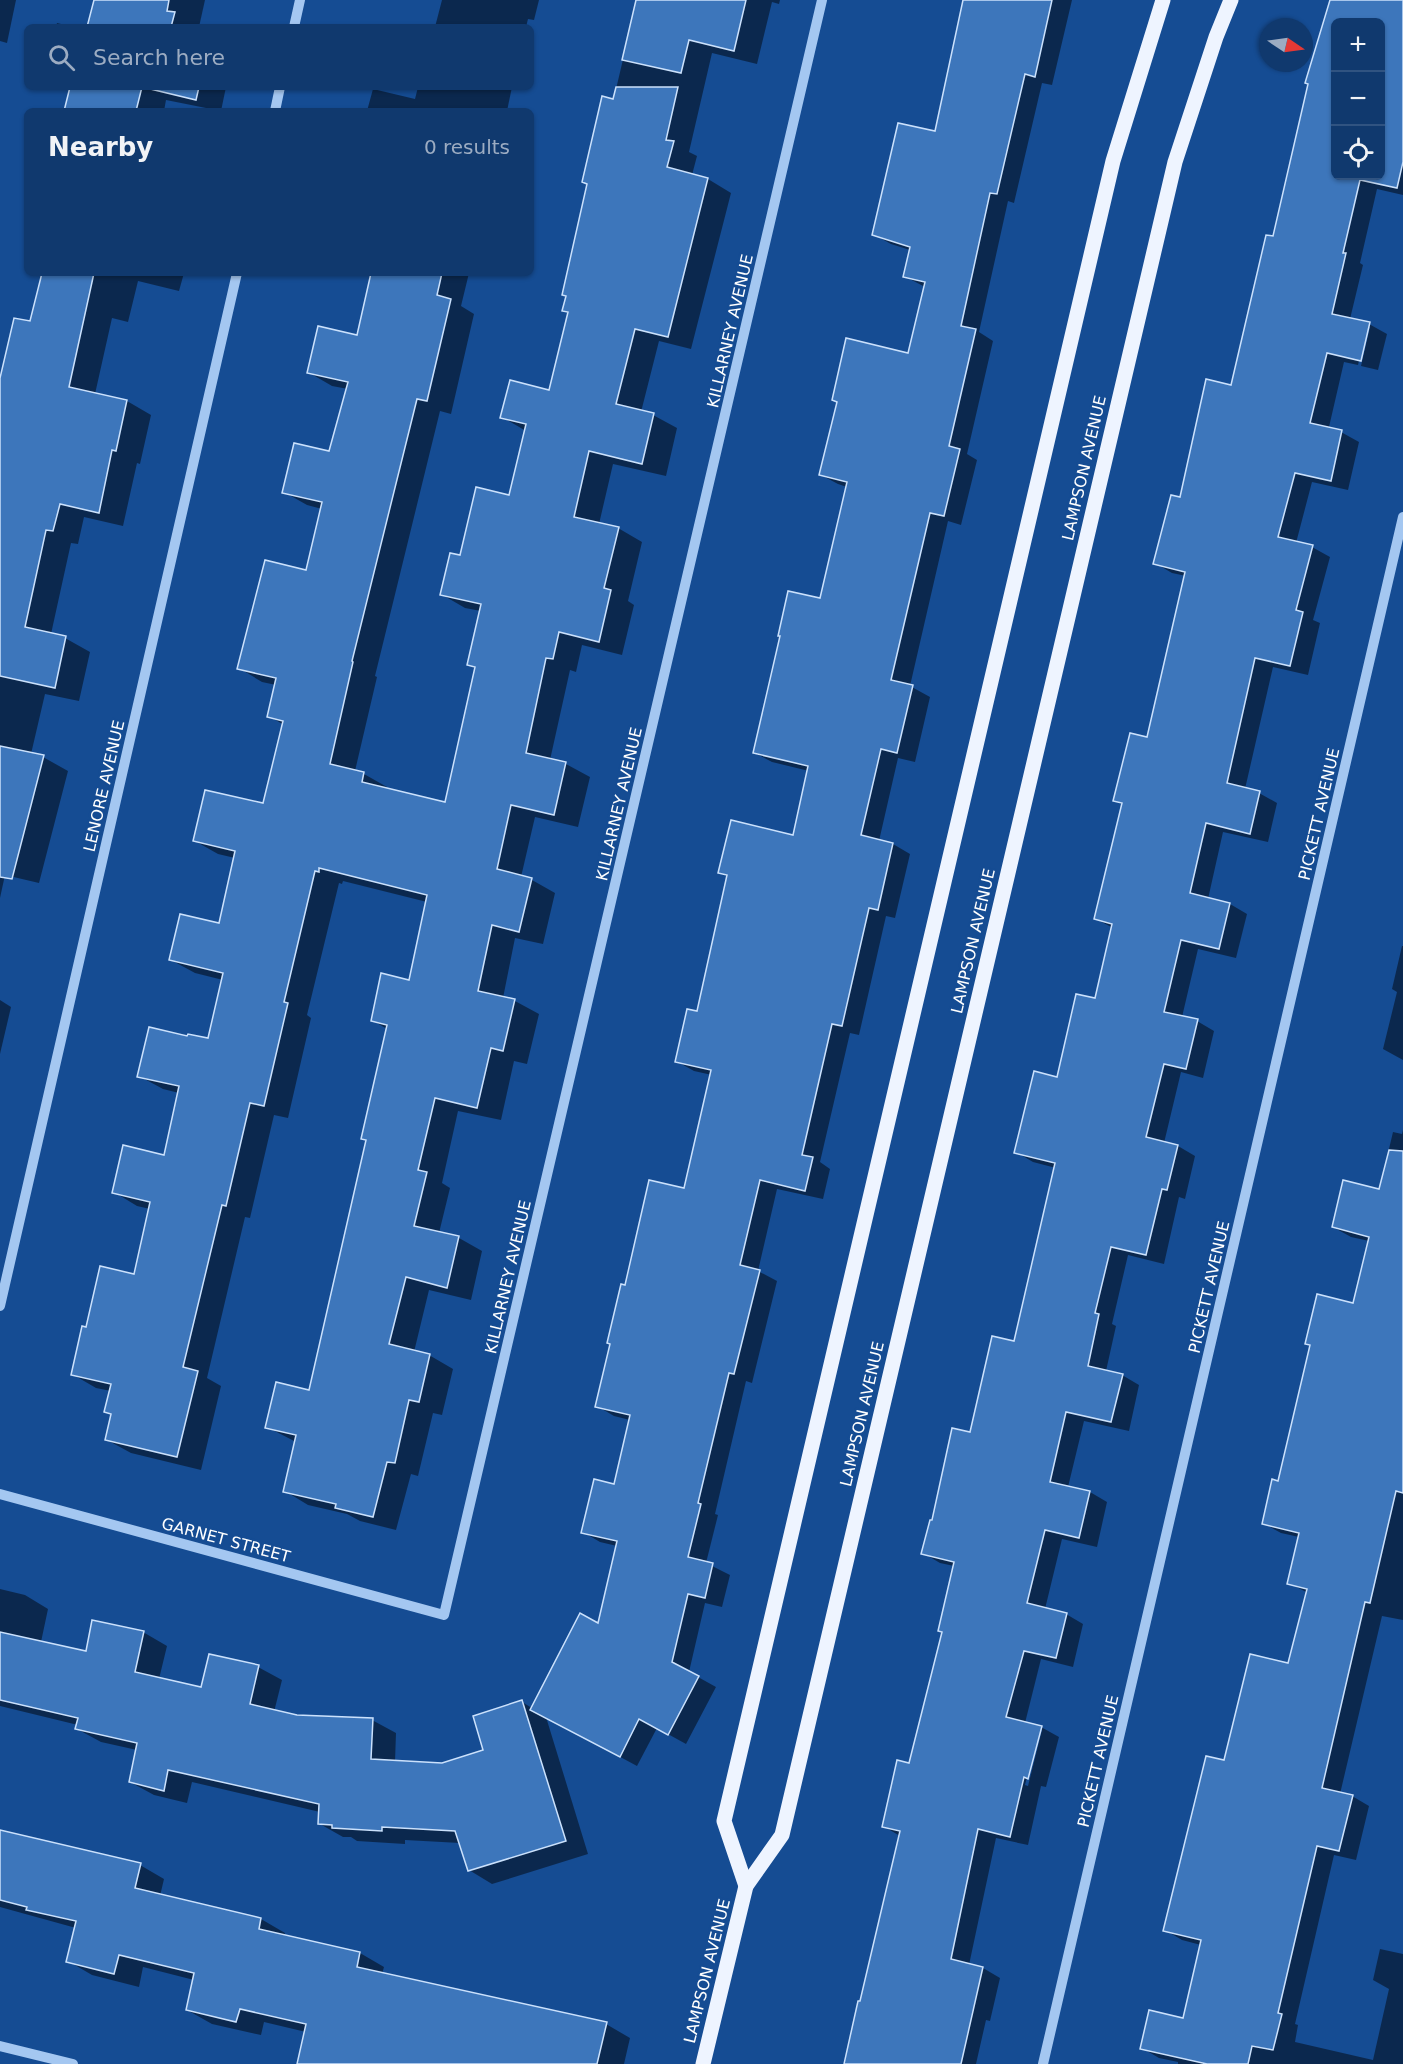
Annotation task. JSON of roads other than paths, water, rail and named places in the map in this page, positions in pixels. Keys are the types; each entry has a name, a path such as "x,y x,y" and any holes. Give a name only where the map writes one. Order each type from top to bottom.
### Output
{"main road":[{"name":"LAMPSON AVENUE","path":"746,1886 724,1821 1113,161 1163,0"},
{"name":"LAMPSON AVENUE","path":"703,2064 746,1886 782,1835 1172,174 1216,37 1231,0"}],"street":[{"path":"295,24 300,0"},
{"name":"KILLARNEY AVENUE","path":"444,1615 822,0"},
{"path":"275,108 279,90"},
{"name":"LENORE AVENUE","path":"0,1306 236,276"},
{"name":"PICKETT AVENUE","path":"1043,2064 1403,517"},
{"name":"GARNET STREET","path":"0,1494 444,1615"},
{"path":"0,2046 73,2064"}]}
